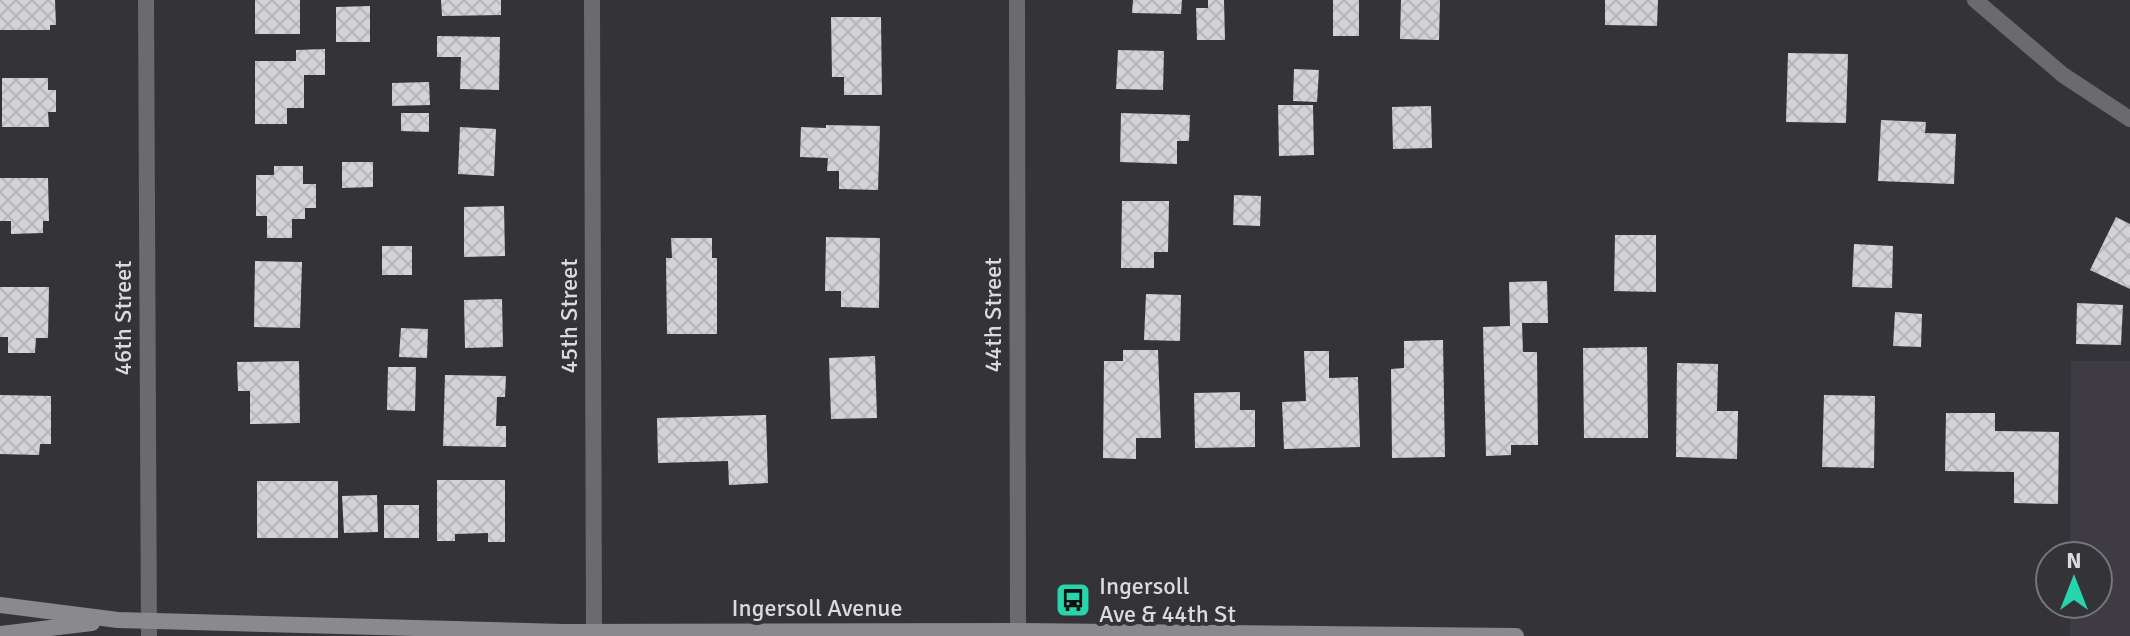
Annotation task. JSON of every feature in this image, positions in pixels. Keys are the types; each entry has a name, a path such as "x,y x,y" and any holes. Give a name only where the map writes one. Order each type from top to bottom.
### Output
{"main road":[{"name":"Ingersoll Avenue","path":"0,605 118,620 149,628 1516,636"},
{"name":"Ingersoll Avenue","path":"0,634 118,620"}],"street":[{"name":"46th Street","path":"146,0 149,628"},
{"name":"45th Street","path":"592,0 594,632"},
{"name":"44th Street","path":"1017,0 1018,631"},
{"path":"1975,0 2063,75 2130,119"}],"shaded area":[{"path":"2071,361 2130,361 2130,636 2070,636 2070,620 2114,620 2114,540 2070,540"}],"building":[{"path":"0,0 55,0 56,25 50,25 50,30 0,30"},
{"path":"255,0 300,0 300,34 255,34"},
{"path":"441,0 501,0 501,15 442,16"},
{"path":"1133,0 1182,0 1181,14 1132,13"},
{"path":"1208,0 1224,0 1225,40 1197,40 1196,8 1208,8"},
{"path":"1333,0 1359,0 1359,36 1333,36"},
{"path":"1401,0 1440,0 1439,40 1400,39"},
{"path":"1605,0 1658,0 1657,26 1605,25"},
{"path":"370,6 370,42 336,42 336,7"},
{"path":"831,17 881,17 882,95 844,95 844,77 832,77"},
{"path":"437,36 500,37 499,90 460,89 461,57 437,57"},
{"path":"325,49 325,75 304,75 304,108 287,108 287,124 255,124 255,61 296,61 296,50"},
{"path":"1118,50 1164,51 1163,90 1116,89"},
{"path":"1788,53 1848,54 1846,123 1786,122"},
{"path":"1294,69 1319,70 1317,102 1293,101"},
{"path":"2,78 48,78 48,90 56,90 56,112 48,112 49,127 2,127"},
{"path":"429,82 430,105 392,106 392,83"},
{"path":"1278,105 1313,105 1314,155 1279,156"},
{"path":"1431,106 1432,148 1393,149 1392,107"},
{"path":"401,113 429,113 429,132 401,131"},
{"path":"1121,113 1190,115 1189,141 1177,141 1177,164 1120,162"},
{"path":"1881,120 1926,122 1925,133 1956,134 1954,184 1878,181"},
{"path":"826,125 880,126 878,190 839,189 839,171 827,171 828,158 800,157 801,127 826,128"},
{"path":"460,127 496,129 494,176 458,174"},
{"path":"342,162 373,162 373,187 342,188"},
{"path":"274,166 303,166 303,184 316,184 316,208 305,208 305,219 292,219 292,238 267,238 267,216 256,216 256,175 274,175"},
{"path":"0,178 48,178 49,221 43,221 43,233 11,234 11,221 0,221"},
{"path":"1234,195 1261,196 1260,226 1233,225"},
{"path":"1122,201 1169,201 1168,252 1154,252 1154,268 1121,268"},
{"path":"504,206 505,256 464,257 464,207"},
{"path":"2116,217 2130,224 2130,289 2090,270"},
{"path":"1615,235 1656,235 1656,292 1614,291"},
{"path":"826,237 880,238 879,308 841,307 841,291 825,291"},
{"path":"671,238 712,238 712,258 717,258 717,334 667,334 666,258 672,258"},
{"path":"1854,244 1893,246 1892,288 1852,287"},
{"path":"382,246 412,246 412,275 382,275"},
{"path":"255,261 302,262 300,328 254,327"},
{"path":"1547,281 1548,323 1522,323 1523,352 1537,352 1538,445 1511,445 1511,455 1486,456 1483,327 1510,326 1509,282"},
{"path":"0,287 49,287 48,338 36,338 35,353 8,353 8,337 0,337"},
{"path":"1146,294 1181,295 1180,341 1144,340"},
{"path":"502,299 503,347 465,348 464,300"},
{"path":"2077,303 2123,305 2121,345 2076,344"},
{"path":"1895,312 1922,314 1921,347 1893,346"},
{"path":"401,328 428,329 427,358 399,357"},
{"path":"1443,340 1445,457 1392,458 1391,369 1404,368 1404,341"},
{"path":"1647,347 1648,438 1584,438 1583,348"},
{"path":"1123,350 1158,350 1161,438 1136,438 1136,459 1103,458 1104,361 1123,361"},
{"path":"1304,351 1329,351 1329,378 1358,377 1360,447 1284,449 1282,402 1306,401"},
{"path":"875,356 877,418 831,419 829,358"},
{"path":"299,361 300,423 250,424 250,391 238,391 237,362"},
{"path":"1677,363 1718,364 1717,411 1738,411 1737,459 1676,457"},
{"path":"388,367 416,367 415,411 387,410"},
{"path":"445,375 506,376 505,397 497,397 496,426 506,426 506,447 443,446"},
{"path":"1240,392 1240,410 1255,410 1255,447 1195,448 1194,393"},
{"path":"0,395 51,396 51,444 40,444 39,455 0,454"},
{"path":"1824,395 1875,396 1874,468 1822,467"},
{"path":"1946,413 1995,413 1995,431 2059,432 2058,504 2014,503 2014,472 1945,471"},
{"path":"766,415 768,483 729,485 728,461 658,463 657,418"},
{"path":"437,480 505,480 505,542 488,542 488,533 455,534 455,541 437,541"},
{"path":"257,481 338,481 338,538 257,538"},
{"path":"377,495 378,532 344,533 342,496"},
{"path":"384,505 419,505 419,538 384,538"}],"place":[{"name":"Ingersoll Ave & 44th St","path":"1073,600"}]}
